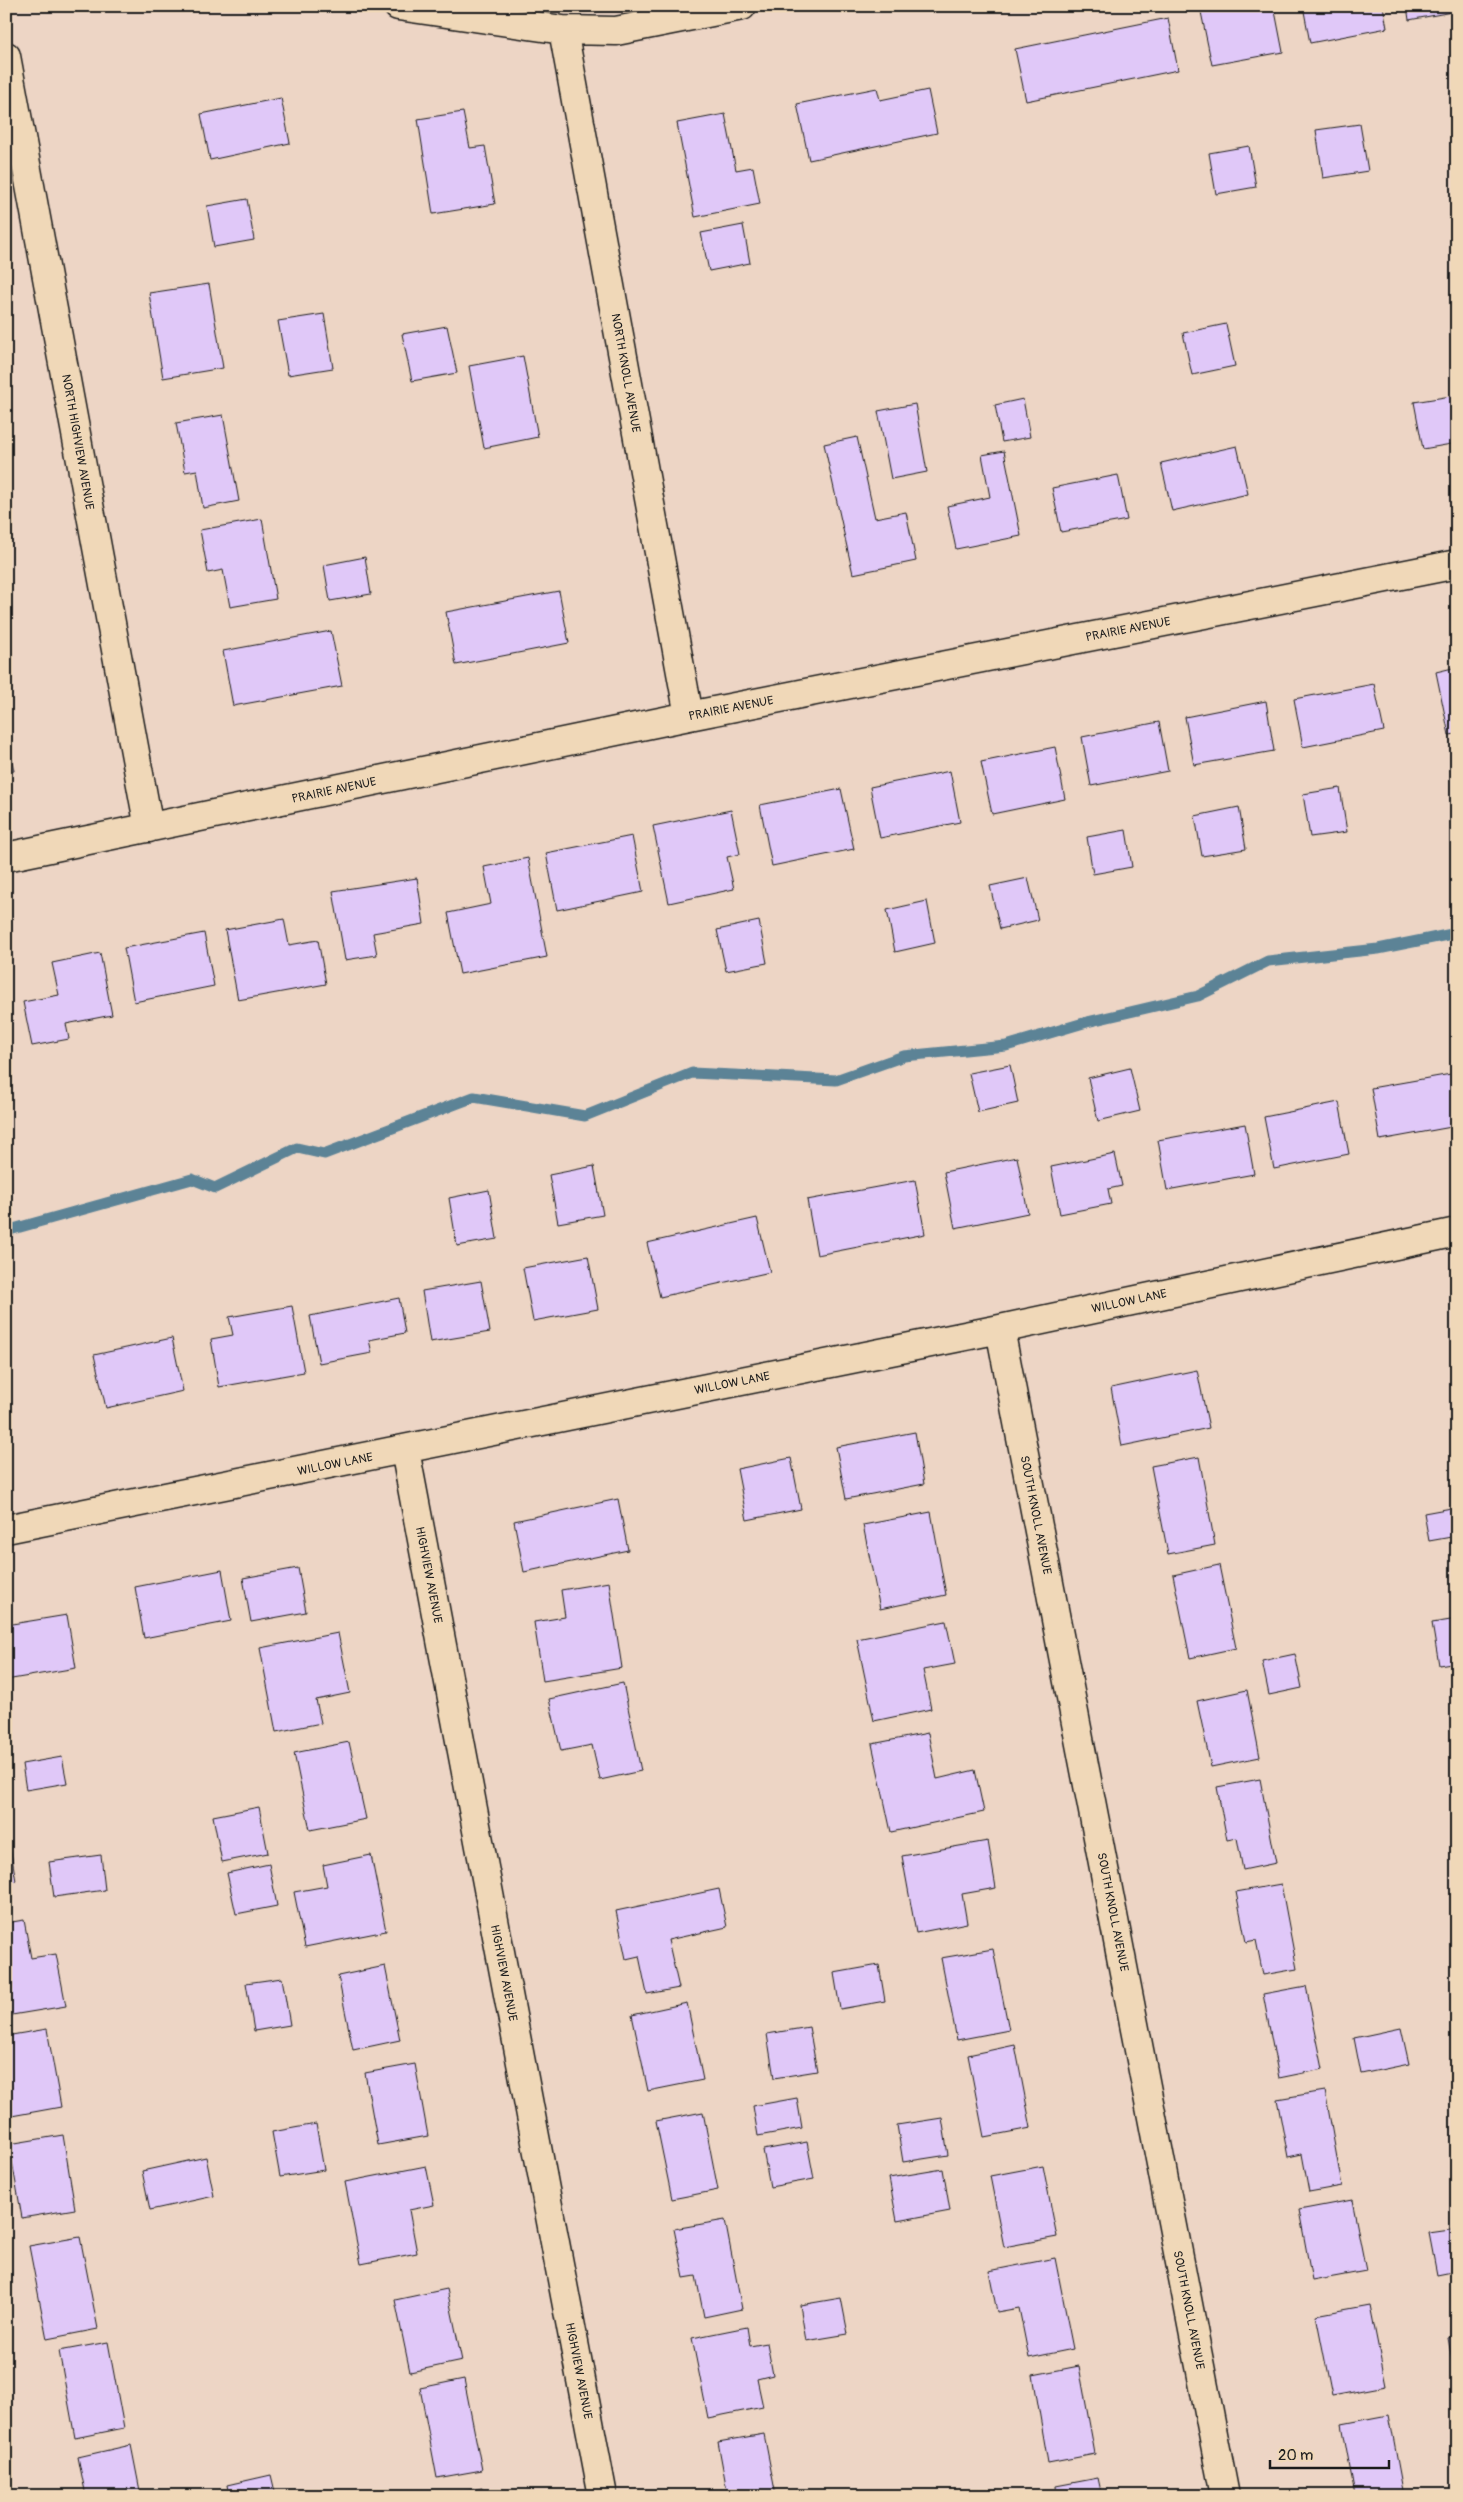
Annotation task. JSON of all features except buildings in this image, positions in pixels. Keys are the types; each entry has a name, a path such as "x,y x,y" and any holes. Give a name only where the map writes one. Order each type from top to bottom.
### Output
{"street":[{"path":"398,6 563,30 616,31 742,6"},
{"name":"NORTH KNOLL AVENUE","path":"563,30 689,716"},
{"name":"NORTH HIGHVIEW AVENUE","path":"6,56 149,828"},
{"name":"PRAIRIE AVENUE","path":"6,857 689,716 1457,564"},
{"name":"WILLOW LANE","path":"6,1530 1000,1329 1457,1232"},
{"name":"SOUTH KNOLL AVENUE","path":"1000,1329 1225,2496"},
{"name":"HIGHVIEW AVENUE","path":"405,1450 603,2496"}],"waterway":[{"path":"6,1231 192,1179 215,1188 297,1148 324,1154 474,1097 585,1116 692,1073 836,1080 904,1056 1006,1046 1087,1022 1198,996 1268,961 1378,949 1457,933"}]}
